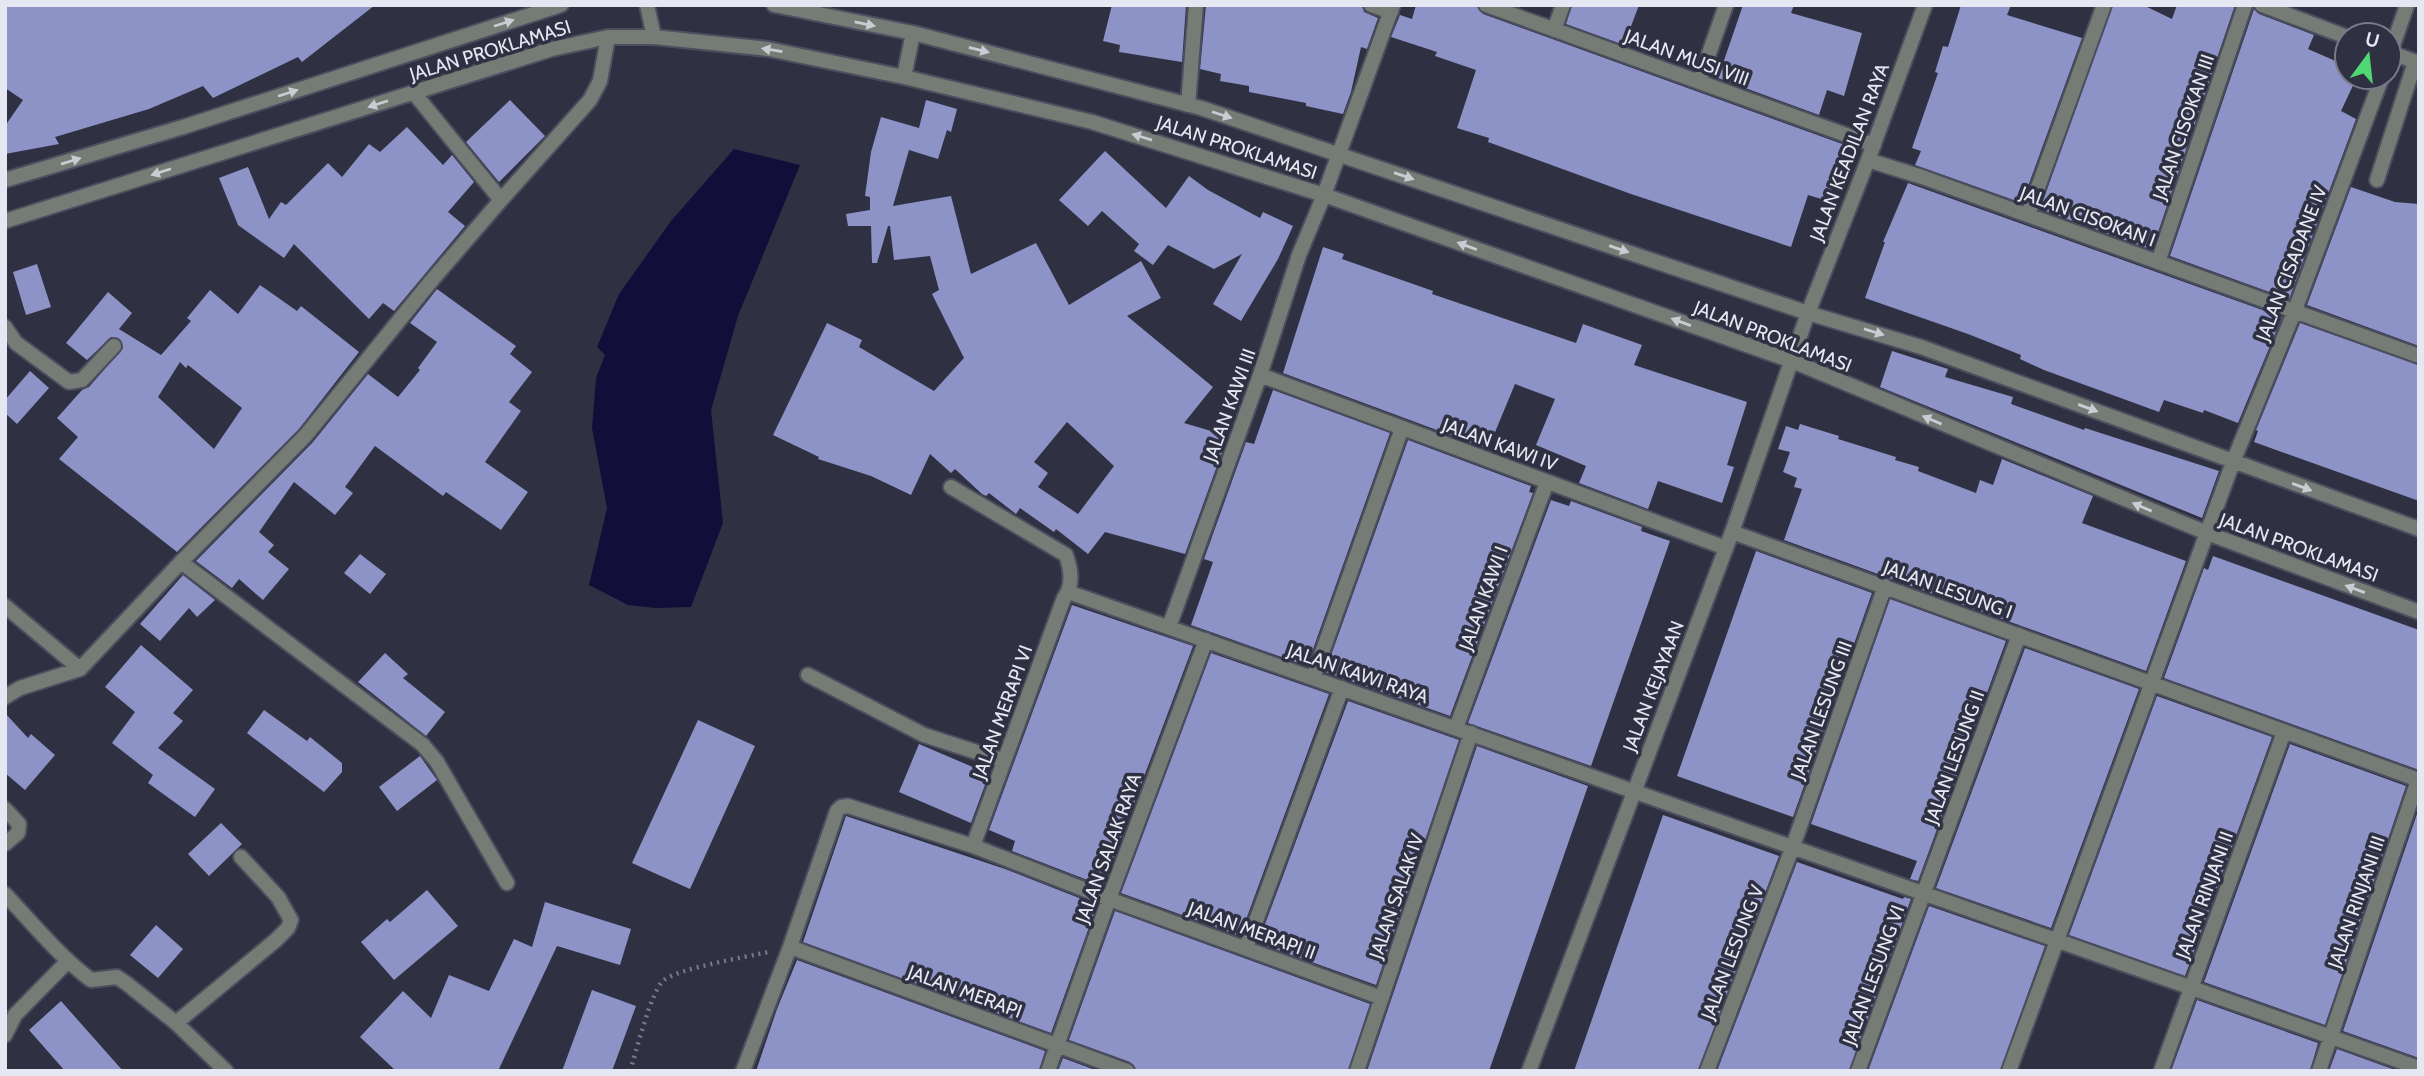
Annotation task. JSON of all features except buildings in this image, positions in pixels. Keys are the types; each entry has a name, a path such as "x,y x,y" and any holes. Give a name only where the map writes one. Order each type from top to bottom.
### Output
{"street":[{"name":"JALAN PROKLAMASI","path":"5,180 183,127 561,5"},
{"path":"647,5 654,37"},
{"name":"JALAN PROKLAMASI","path":"774,5 913,33 1188,105 1808,313 1921,347 2419,530"},
{"path":"1188,105 1196,5"},
{"path":"1371,5 1392,9"},
{"name":"JALAN MUSI VIII","path":"1486,5 1874,145"},
{"path":"1554,30 1563,5"},
{"path":"1699,82 1726,5"},
{"name":"JALAN KEADILAN RAYA","path":"1808,313 1874,145 1924,5"},
{"path":"2028,215 2104,5"},
{"name":"JALAN CISOKAN III","path":"2158,262 2245,5"},
{"path":"2262,5 2333,32"},
{"name":"JALAN KAWI III","path":"1168,627 1260,375 1299,255 1324,195 1392,9"},
{"path":"904,77 913,33"},
{"name":"JALAN PROKLAMASI","path":"5,222 552,49 608,37 654,37 768,49 904,77 1092,122 1324,195 1792,361 2207,533 2419,612"},
{"path":"5,697 20,688 80,669 306,435 432,280 590,100 600,81 608,37"},
{"path":"2377,180 2417,63"},
{"name":"JALAN CISADANE IV","path":"2009,1071 2151,682 2377,91"},
{"path":"414,93 501,200"},
{"name":"JALAN CISOKAN I","path":"1868,160 2419,356"},
{"name":"JALAN KEJAYAAN","path":"1529,1071 1732,532 1808,313"},
{"path":"5,327 16,343 69,382 82,380 114,346"},
{"name":"JALAN KAWI IV","path":"1260,375 1726,548"},
{"path":"1313,678 1402,428"},
{"name":"JALAN KAWI I","path":"1456,727 1547,482"},
{"path":"951,487 1066,555 1070,569 1069,592"},
{"name":"JALAN LESUNG I","path":"1732,532 2418,780"},
{"path":"181,562 423,745 437,762 507,883"},
{"name":"JALAN LESUNG III","path":"1793,846 1885,586"},
{"name":"JALAN KAWI RAYA","path":"1069,592 2419,1068"},
{"name":"JALAN MERAPI VI","path":"973,846 1064,598 1069,592"},
{"path":"5,606 80,669"},
{"name":"JALAN LESUNG II","path":"1924,893 2019,635"},
{"name":"JALAN SALAK RAYA","path":"1048,1071 1206,640"},
{"path":"808,675 924,734 1004,761"},
{"path":"1247,948 1342,688"},
{"name":"JALAN RINJANI II","path":"2161,1071 2284,732"},
{"name":"JALAN SALAK IV","path":"1357,1071 1471,733"},
{"name":"JALAN RINJANI III","path":"2319,1071 2418,780"},
{"name":"JALAN MERAPI II","path":"790,947 837,811 848,806 973,846 1109,899 1382,998"},
{"path":"5,809 19,824 18,833 5,844"},
{"name":"JALAN LESUNG V","path":"1707,1071 1793,846"},
{"path":"176,1023 276,940 290,924 278,897 242,857"},
{"name":"JALAN LESUNG VI","path":"1858,1071 1924,893"},
{"path":"5,894 68,961 91,980 117,977 176,1023 226,1071"},
{"path":"743,1071 790,947"},
{"name":"JALAN MERAPI","path":"790,947 1126,1071"},
{"path":"5,1035 15,1015 68,961"}],"path":[{"path":"630,1071 653,999 664,980 693,969 790,947"}],"shaded area":[{"path":"734,149 800,165 738,316 711,410 723,523 691,607 656,608 628,605 589,585 607,508 592,428 596,378 605,355 597,347 619,294 671,221"}]}
